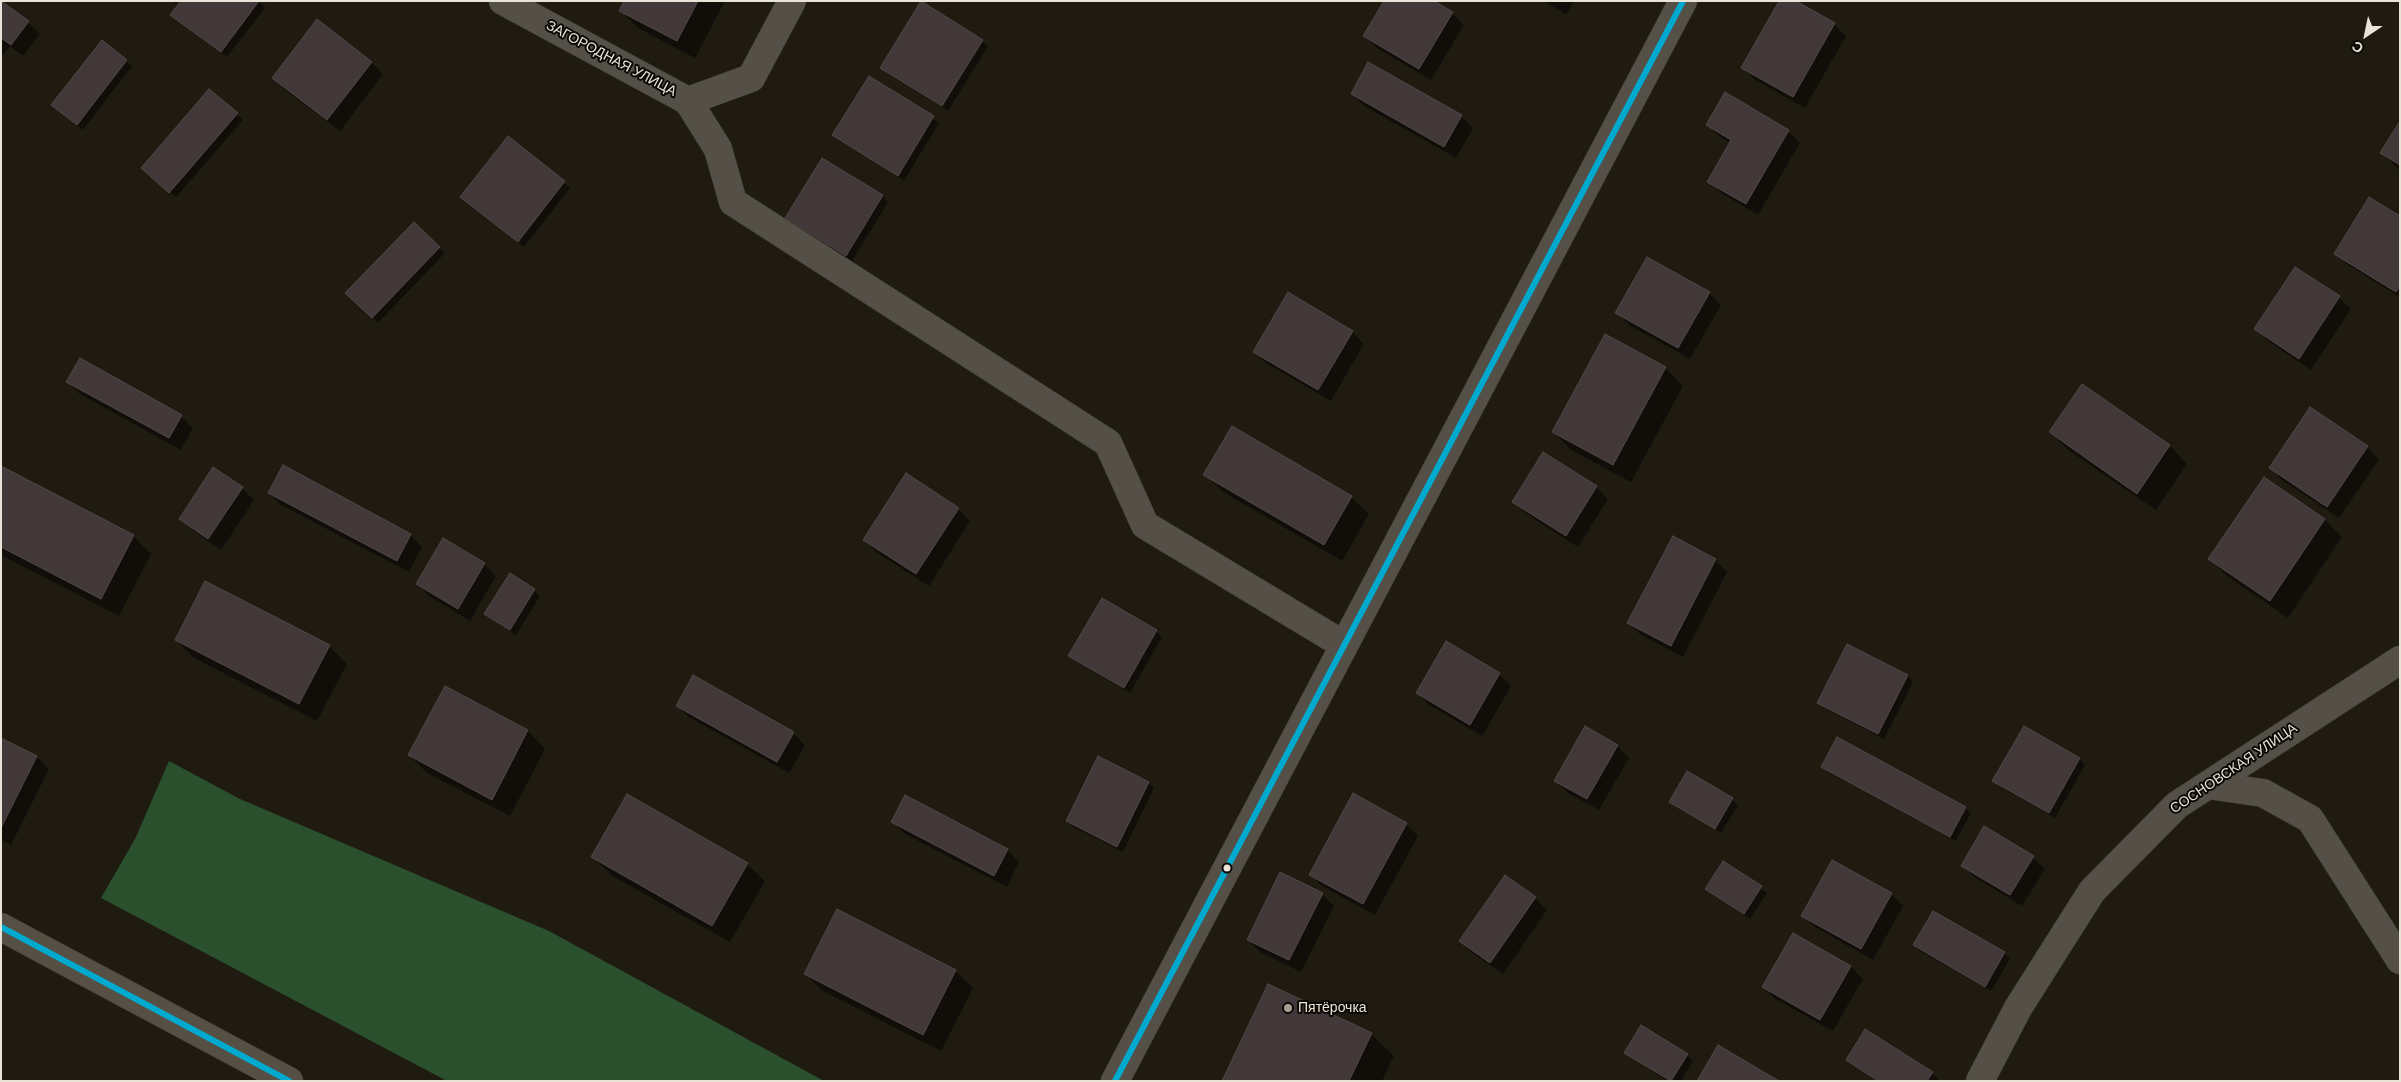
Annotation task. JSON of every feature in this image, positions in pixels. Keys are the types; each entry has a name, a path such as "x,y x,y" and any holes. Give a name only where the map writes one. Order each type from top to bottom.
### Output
{"main road":[{"path":"1,927 289,1081"}],"street":[{"name":"ЗАГОРОДНАЯ УЛИЦА","path":"502,1 688,101 751,78 792,1"},
{"path":"1115,1081 1683,1"},
{"path":"688,101 718,149 733,202 1108,443 1145,524 1344,645"},
{"name":"СОСНОВСКАЯ УЛИЦА","path":"1980,1081 2018,1008 2092,891 2177,805 2400,660"},
{"path":"2208,785 2263,793 2310,819 2400,960"}],"green space":[{"path":"169,761 240,799 549,931 824,1081 447,1081 101,898 135,839"}],"building":[{"path":"1,1 29,21 11,45 1,38"},
{"path":"181,1 259,1 221,52 170,15"},
{"path":"624,1 698,1 677,41 619,11"},
{"path":"921,1 983,40 942,106 880,68"},
{"path":"1384,1 1434,1 1453,12 1419,69 1363,36"},
{"path":"1779,1 1796,1 1835,23 1793,97 1741,68"},
{"path":"317,19 372,62 327,120 272,78"},
{"path":"102,40 127,60 77,125 51,105"},
{"path":"1368,62 1462,115 1444,147 1351,94"},
{"path":"869,76 934,116 898,176 832,135"},
{"path":"209,89 238,113 169,193 141,168"},
{"path":"1725,92 1789,130 1746,204 1707,182 1731,140 1706,125"},
{"path":"2400,121 2400,165 2380,153"},
{"path":"508,136 565,181 518,242 460,197"},
{"path":"822,158 883,195 846,256 785,218"},
{"path":"2369,197 2400,216 2400,286 2396,292 2334,254"},
{"path":"414,222 440,247 372,318 345,293"},
{"path":"1647,257 1710,292 1678,348 1615,313"},
{"path":"2295,267 2340,296 2299,359 2254,329"},
{"path":"1288,292 1353,331 1318,390 1253,352"},
{"path":"1605,334 1666,367 1613,465 1552,432"},
{"path":"80,358 182,415 169,438 66,382"},
{"path":"2082,384 2170,445 2137,494 2049,432"},
{"path":"2310,407 2368,446 2327,507 2269,468"},
{"path":"1232,426 1352,496 1324,545 1203,475"},
{"path":"1543,452 1597,486 1566,536 1512,502"},
{"path":"283,465 411,534 397,561 268,493"},
{"path":"1,466 134,535 101,599 1,547"},
{"path":"213,467 243,487 208,539 179,519"},
{"path":"906,473 959,508 916,574 863,540"},
{"path":"2264,477 2325,519 2270,601 2208,559"},
{"path":"1673,536 1716,559 1671,646 1627,623"},
{"path":"443,538 485,563 458,609 416,584"},
{"path":"510,573 535,589 510,630 484,614"},
{"path":"205,581 330,645 299,704 175,640"},
{"path":"1102,598 1157,630 1124,688 1068,656"},
{"path":"1446,641 1500,673 1470,725 1416,693"},
{"path":"1847,644 1908,675 1878,734 1817,703"},
{"path":"693,675 794,732 777,762 676,706"},
{"path":"445,686 528,730 492,800 408,755"},
{"path":"1585,726 1618,745 1587,799 1554,781"},
{"path":"2024,726 2080,758 2049,813 1992,781"},
{"path":"1837,737 1966,807 1950,837 1821,767"},
{"path":"1,738 37,756 1,828"},
{"path":"1098,756 1149,782 1117,847 1066,821"},
{"path":"1687,771 1733,798 1715,829 1669,802"},
{"path":"1353,793 1407,823 1363,904 1309,875"},
{"path":"627,794 748,863 712,926 591,857"},
{"path":"905,795 1008,849 994,876 891,822"},
{"path":"1984,826 2034,856 2010,895 1961,866"},
{"path":"1832,860 1892,893 1861,949 1801,916"},
{"path":"1723,861 1762,886 1744,914 1705,889"},
{"path":"1280,872 1323,893 1289,960 1247,940"},
{"path":"1505,875 1536,897 1490,963 1459,941"},
{"path":"837,909 956,970 923,1035 804,974"},
{"path":"1933,911 2005,952 1985,987 1913,945"},
{"path":"1793,933 1851,966 1820,1020 1762,987"},
{"name":"Пятёрочка","path":"1268,984 1372,1033 1349,1081 1222,1081"},
{"path":"1641,1025 1688,1054 1671,1081 1624,1053"},
{"path":"1865,1029 1933,1072 1927,1081 1878,1081 1846,1060"},
{"path":"1718,1045 1779,1081 1697,1081"}],"transit line":[{"path":"1115,1081 1683,1"},
{"path":"1,927 289,1081"}],"place":[{"name":"Пятёрочка","path":"1288,1008"}]}
